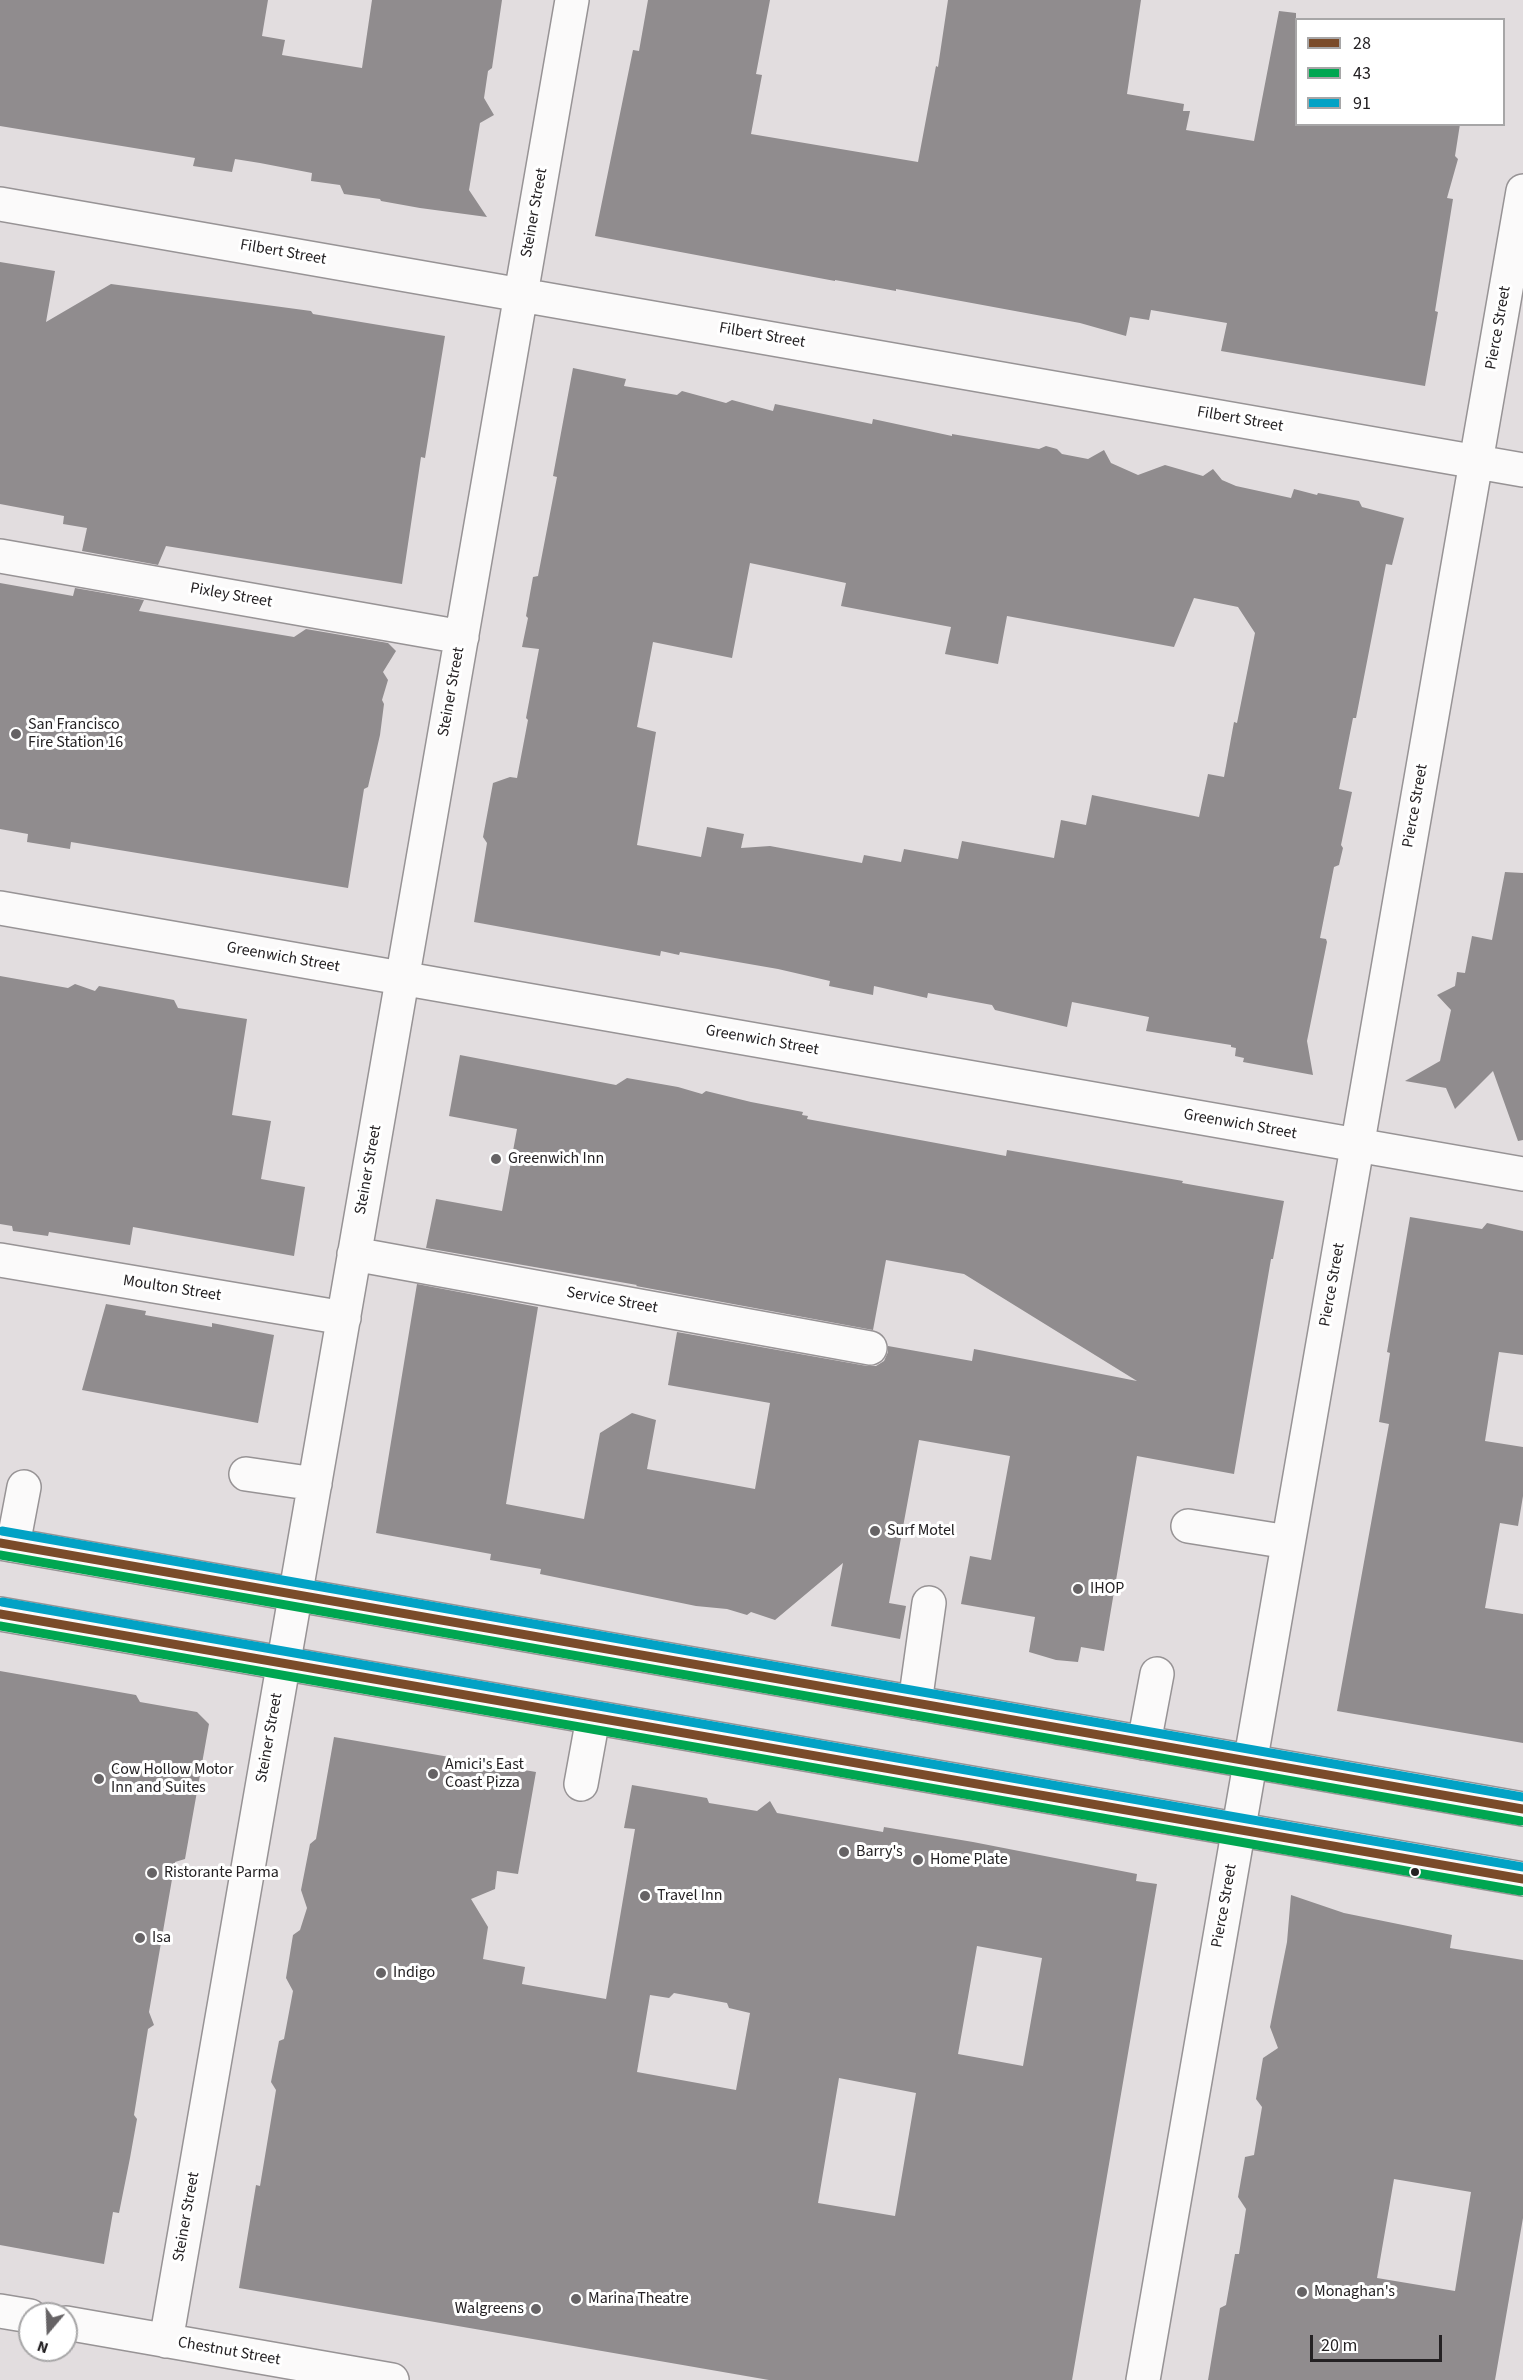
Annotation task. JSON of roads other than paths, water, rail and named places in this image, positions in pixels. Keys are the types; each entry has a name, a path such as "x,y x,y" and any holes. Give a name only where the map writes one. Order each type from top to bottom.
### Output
{"main road":[{"name":"Steiner Street","path":"166,2341 572,0"},
{"name":"Pierce Street","path":"1143,2380 1523,190"},
{"name":"Filbert Street","path":"0,204 1523,470"},
{"name":"Pixley Street","path":"0,556 462,637"},
{"name":"Greenwich Street","path":"0,908 1523,1174"},
{"name":"Service Street","path":"354,1254 870,1348"},
{"name":"Moulton Street","path":"0,1260 344,1318"},
{"path":"246,1474 315,1484"},
{"path":"24,1487 7,1544 1523,1809"},
{"path":"1188,1526 1288,1542"},
{"path":"915,1703 929,1603"},
{"path":"0,1614 1523,1879"},
{"path":"1144,1743 1157,1674"},
{"path":"581,1784 593,1718"},
{"path":"0,2311 18,2314"},
{"name":"Chestnut Street","path":"78,2325 392,2380"}],"place":[{"name":"San Francisco Fire Station 16","path":"16,734"},
{"name":"Greenwich Inn","path":"496,1159"},
{"name":"Surf Motel","path":"875,1531"},
{"name":"IHOP","path":"1078,1589"},
{"name":"Amici's East Coast Pizza","path":"433,1774"},
{"name":"Cow Hollow Motor Inn and Suites","path":"99,1779"},
{"name":"Barry's","path":"844,1852"},
{"name":"Home Plate","path":"918,1860"},
{"name":"Ristorante Parma","path":"152,1873"},
{"name":"Travel Inn","path":"645,1896"},
{"name":"Isa","path":"140,1938"},
{"name":"Indigo","path":"381,1973"},
{"name":"Monaghan's","path":"1302,2292"},
{"name":"Marina Theatre","path":"576,2299"},
{"name":"Walgreens","path":"536,2309"}]}
